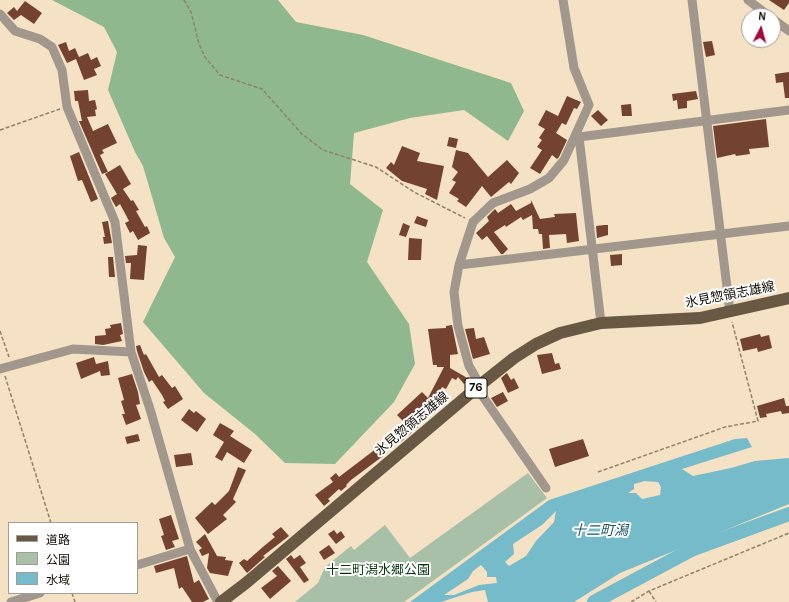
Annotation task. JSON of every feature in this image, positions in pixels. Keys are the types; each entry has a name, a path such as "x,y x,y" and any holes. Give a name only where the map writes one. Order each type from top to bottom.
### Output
{"main road":[{"name":"氷見惣領志雄線","path":"220,602 246,583 478,386 514,358 536,344 560,333 601,323 700,318 789,298"}],"street":[{"path":"546,488 478,386 469,366 458,326 454,292 459,265 473,222 493,203 530,189 549,178 564,160 578,137 589,105 574,68 563,0"},
{"path":"692,0 730,312"},
{"path":"748,0 758,8"},
{"path":"0,14 15,31 40,39 52,47 62,70 67,107 115,222 131,352 150,409 190,549 220,602"},
{"path":"578,137 789,110"},
{"path":"578,137 601,323"},
{"path":"459,265 592,248 720,235 789,226"},
{"path":"1,369 73,349 131,352"},
{"path":"138,565 190,549"},
{"path":"11,602 37,594"}],"path":[{"path":"184,0 191,12 199,44 205,57 220,74 262,89 302,134 323,150 376,167 414,192 473,222"},
{"path":"0,130 67,107"},
{"path":"598,472 725,427 758,421 730,312"},
{"path":"0,331 12,365"},
{"path":"1,369 51,522"},
{"path":"631,602 649,591 789,533"},
{"path":"649,591 656,602"}],"green space":[{"path":"52,0 278,0 296,22 363,35 511,83 524,111 508,141 464,110 410,118 354,133 350,184 383,210 367,262 409,324 415,364 394,402 335,464 285,463 255,434 204,393 143,322 175,257 164,238 143,166 135,152 108,90 117,52 104,27"},
{"name":"十二町潟水郷公園","path":"528,473 547,498 404,602 295,602 318,583 325,567 351,546 354,550 385,525 410,558"}],"water":[{"name":"十二町潟","path":"747,438 752,447 682,469 693,476 755,461 789,458 789,504 620,573 574,602 488,602 485,590 472,592 441,602 410,602 549,500 735,439","holes":["645,481 658,482 661,487 660,495 642,499 636,493 628,493 634,489 634,484","556,511 554,522 536,541 526,556 509,566 505,562 514,554 513,544 542,525","481,565 487,572 487,577 496,577 497,583 479,585 454,595 444,595 468,579 473,571"]}],"building":[{"path":"769,0 789,0 789,3 784,10"},
{"path":"25,1 42,13 34,24 21,15 14,20 7,13 14,7 17,11"},
{"path":"712,41 715,55 706,57 703,42"},
{"path":"66,42 69,51 75,48 79,57 88,53 91,60 97,57 101,66 94,69 97,75 84,80 76,59 67,63 58,45"},
{"path":"789,72 789,98 785,98 783,82 776,83 775,74"},
{"path":"88,90 89,101 95,100 97,109 95,110 96,116 87,117 93,131 108,124 117,143 102,150 104,153 100,155 108,172 102,174 79,121 82,121 78,101 75,101 74,91"},
{"path":"696,91 698,99 687,101 687,108 678,109 677,100 673,101 672,94"},
{"path":"567,96 581,102 577,109 574,108 566,125 562,123 556,133 567,140 559,157 557,159 552,155 540,174 530,168 542,150 537,147 542,140 539,138 545,129 538,125 546,110 558,116"},
{"path":"631,104 632,116 622,116 621,105"},
{"path":"598,110 608,120 601,126 591,116"},
{"path":"766,119 769,147 749,149 750,154 736,156 735,154 717,158 713,126"},
{"path":"449,137 458,139 456,148 447,146"},
{"path":"402,146 420,153 417,161 444,166 437,200 425,194 427,189 402,181 386,168 391,162 394,165"},
{"path":"456,150 468,153 488,177 507,160 519,173 511,184 509,182 491,197 482,186 466,207 457,201 459,199 449,193 456,182 452,180 458,172 452,167"},
{"path":"79,152 98,199 91,202 82,180 78,181 70,156"},
{"path":"120,165 131,184 123,189 131,201 133,200 139,210 136,211 145,227 147,226 150,233 138,240 133,231 130,233 125,223 129,221 120,204 116,207 111,198 117,194 105,174"},
{"path":"531,200 540,219 555,217 554,214 576,213 579,241 567,243 566,234 549,235 550,248 543,249 542,234 539,234 538,229 533,229 532,215 523,220 521,217 506,227 505,225 494,232 508,249 503,254 501,254 487,236 482,240 476,233 489,221 487,217 495,209 498,213 511,204 516,211 531,203"},
{"path":"417,216 428,220 426,227 414,223"},
{"path":"108,221 112,243 104,244 103,237 105,237 102,222"},
{"path":"403,223 410,226 406,237 399,235"},
{"path":"608,225 608,235 597,238 596,226"},
{"path":"409,238 422,239 421,260 408,260"},
{"path":"138,245 147,246 144,280 130,279 131,263 126,263 125,256 137,255"},
{"path":"622,254 622,265 611,266 610,255"},
{"path":"108,257 113,257 115,277 109,277"},
{"path":"121,323 123,334 120,335 122,341 103,345 95,344 95,336 106,335 105,329 111,328 110,325"},
{"path":"452,325 458,354 450,355 450,368 469,379 464,384 458,377 456,380 452,378 446,389 442,387 434,402 439,406 434,412 430,408 413,423 418,427 397,445 390,435 403,424 403,421 397,415 422,392 428,398 444,367 437,367 437,365 433,365 428,329 446,328 446,326"},
{"path":"474,328 476,339 484,337 490,354 473,359 465,329"},
{"path":"760,334 761,337 769,335 772,348 758,352 757,348 743,351 740,339"},
{"path":"140,345 144,355 146,354 159,377 162,375 172,388 175,386 183,399 168,409 163,402 165,401 162,395 152,380 149,382 144,372 136,346"},
{"path":"552,353 555,364 559,363 561,369 542,374 537,355"},
{"path":"94,357 96,364 108,361 110,375 101,376 100,371 81,379 76,363"},
{"path":"507,373 511,380 514,378 519,388 508,393 501,378"},
{"path":"132,374 138,392 140,404 136,405 141,419 126,425 122,414 125,414 121,401 124,400 118,378"},
{"path":"503,392 508,401 497,407 491,398"},
{"path":"784,398 786,406 789,406 789,413 782,414 781,411 766,414 767,417 760,418 757,406"},
{"path":"189,409 194,413 196,411 206,419 197,432 181,420"},
{"path":"220,423 234,431 230,436 252,450 244,463 227,452 222,461 215,457 224,442 213,435"},
{"path":"138,434 140,441 127,444 125,437"},
{"path":"583,439 589,456 555,467 549,449"},
{"path":"381,445 387,453 351,480 341,491 339,489 328,499 330,501 324,506 315,495 333,482 330,478 336,473 339,477"},
{"path":"191,453 193,465 176,467 174,455"},
{"path":"238,467 246,470 233,499 236,502 223,515 227,519 208,534 195,518 212,502 215,505 229,491"},
{"path":"171,515 179,539 172,541 175,547 166,550 161,536 164,535 159,519"},
{"path":"281,527 289,536 263,556 265,557 247,573 239,563 244,559 247,561 275,537 272,534"},
{"path":"334,530 337,534 341,531 345,537 336,544 328,534"},
{"path":"205,534 217,556 226,557 225,560 233,561 228,576 210,573 207,568 209,553 202,556 199,550 202,548 196,542"},
{"path":"329,545 335,553 324,560 319,552"},
{"path":"291,555 294,559 300,555 306,563 300,567 309,580 304,583 286,559"},
{"path":"187,556 194,583 199,580 209,599 203,602 192,602 182,587 179,589 174,568 156,573 154,566"},
{"path":"278,566 291,581 270,599 261,588 277,576 272,571"}],"waterway":[{"name":"十二町潟","path":"594,602 691,550 789,514"}]}
